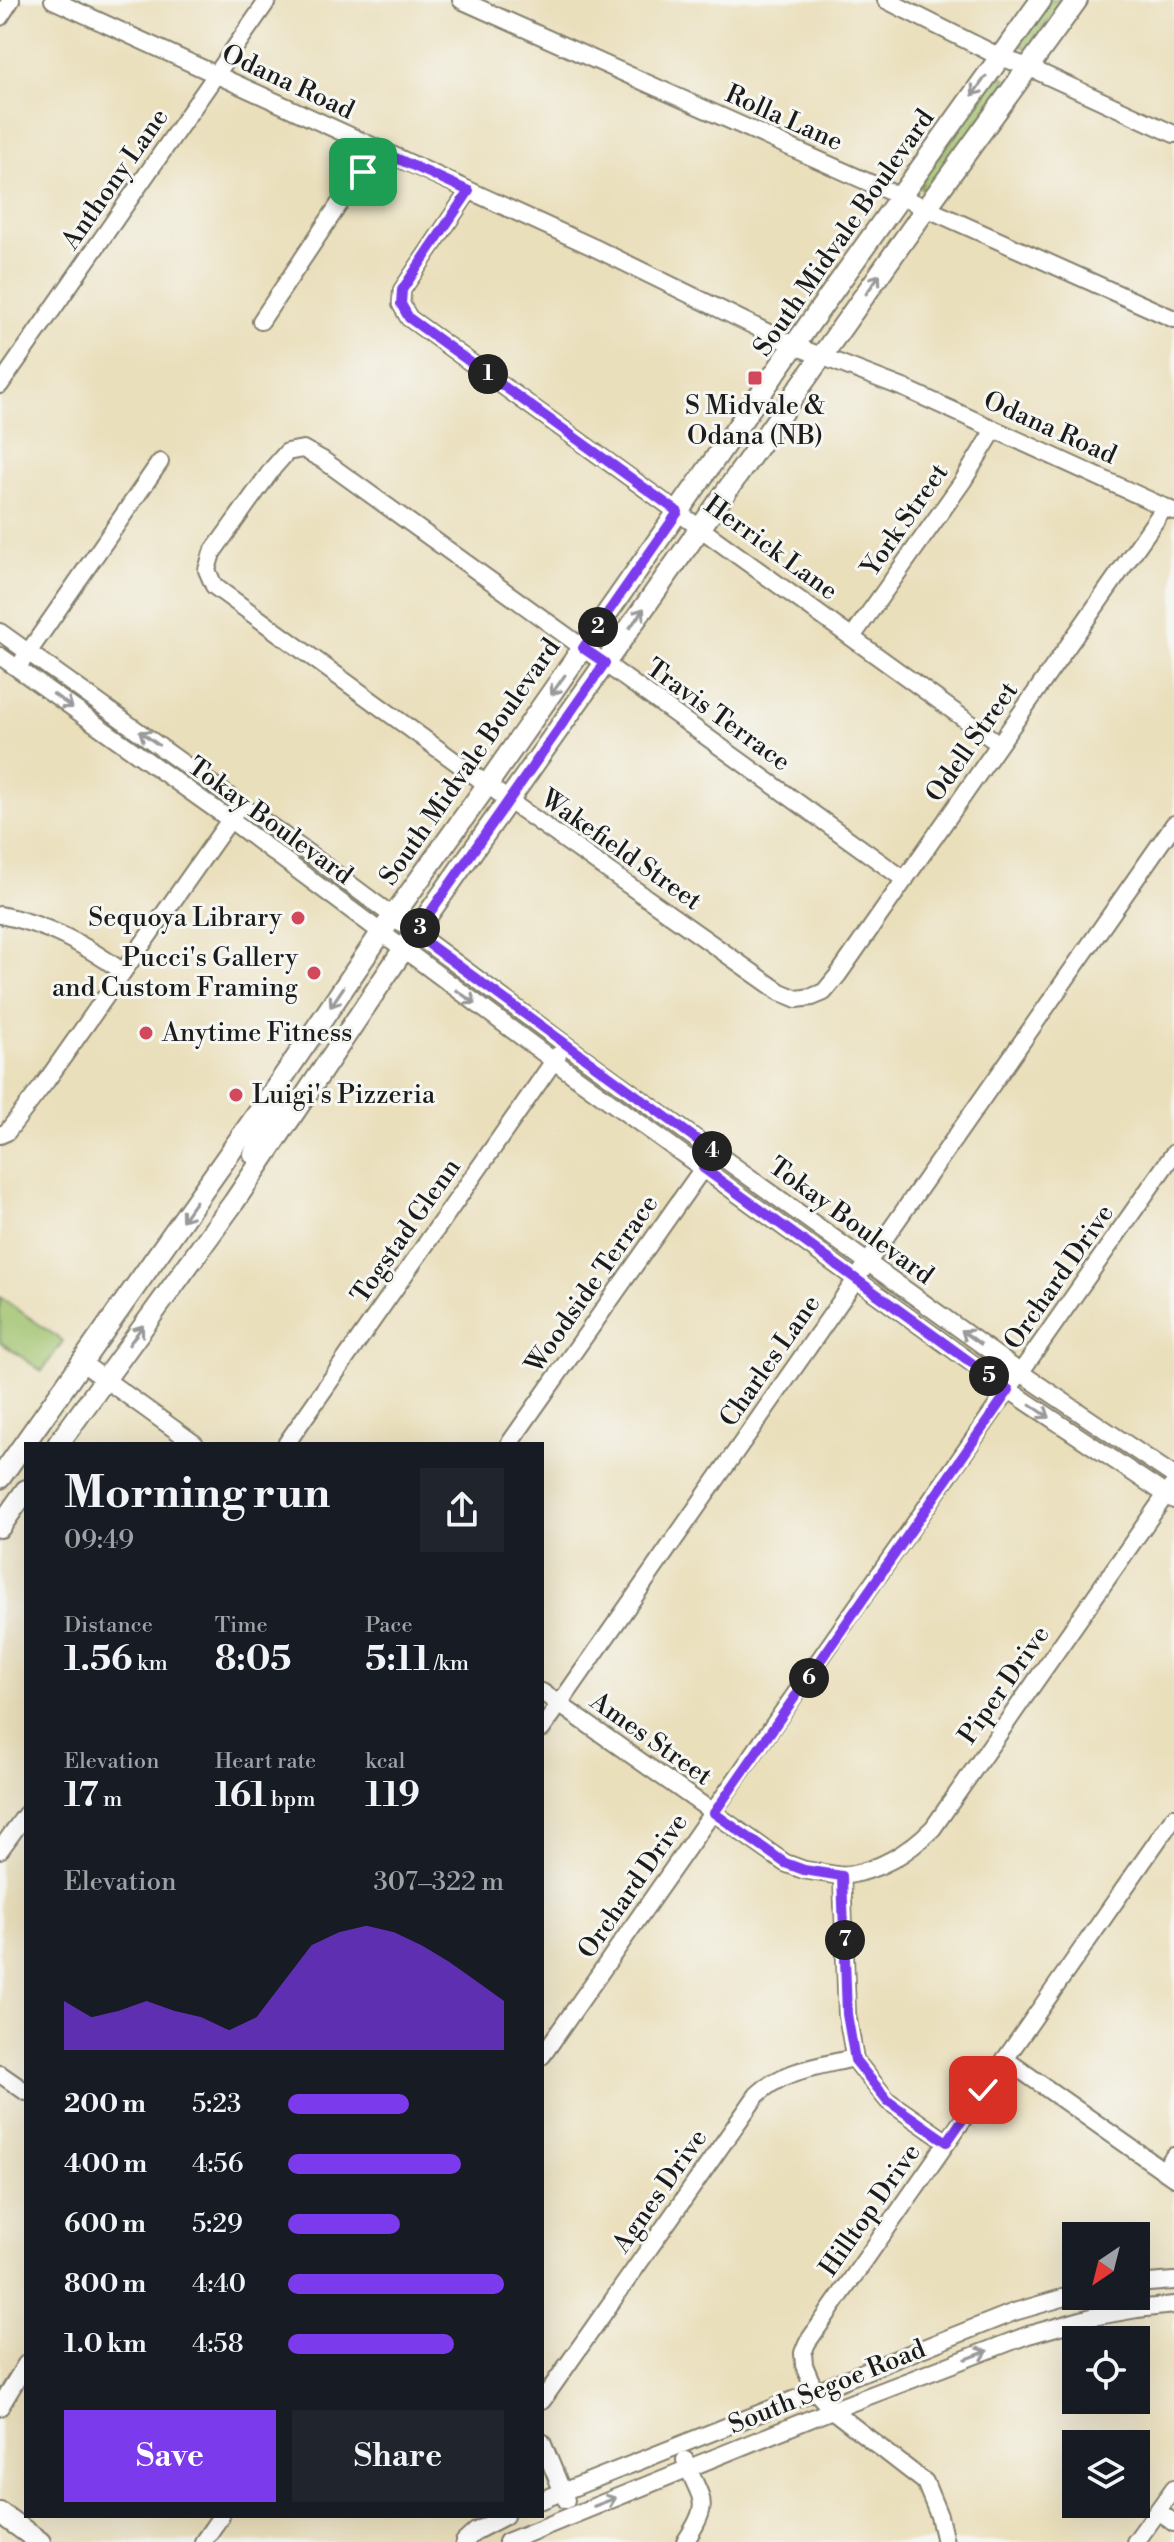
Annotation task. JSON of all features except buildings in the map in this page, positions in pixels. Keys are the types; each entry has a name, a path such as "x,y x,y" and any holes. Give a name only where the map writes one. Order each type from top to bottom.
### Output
{"main road":[{"name":"South Midvale Boulevard","path":"25,1442 275,1089 386,924 1041,0"},
{"name":"South Midvale Boulevard","path":"59,1442 234,1202 409,942 824,352 1077,0"},
{"path":"234,1202 275,1110 275,1089"},
{"name":"South Midvale Boulevard","path":"0,1478 24,1444"},
{"path":"0,1527 24,1493"},
{"path":"0,2513 40,2542"}],"street":[{"path":"0,17 11,0"},
{"name":"Anthony Lane","path":"0,385 268,0"},
{"name":"Rolla Lane","path":"461,0 1174,319"},
{"path":"886,0 1000,57 1174,134"},
{"name":"Odana Road","path":"56,1 678,286 721,299 798,341 1169,510"},
{"path":"261,321 376,149"},
{"name":"Herrick Lane","path":"469,191 402,290 401,304 409,318 999,744"},
{"name":"York Street","path":"852,637 963,481 994,430"},
{"name":"Wakefield Street","path":"306,451 287,452 212,553 207,570 214,586 780,992 797,999 812,997"},
{"name":"Travis Terrace","path":"306,451 323,460 905,880"},
{"path":"17,668 160,462"},
{"name":"Odell Street","path":"812,997 824,992 1169,510"},
{"name":"Tokay Boulevard","path":"0,632 241,804 554,1061 1009,1390 1171,1492"},
{"name":"Tokay Boulevard","path":"0,656 229,819 386,924"},
{"path":"0,1135 7,1132 47,1080 241,804"},
{"name":"Charles Lane","path":"544,1726 1174,824"},
{"path":"0,915 58,932 122,971"},
{"name":"Tokay Boulevard","path":"409,942 566,1045 1021,1373 1174,1476"},
{"name":"Togstad Glenn","path":"287,1442 566,1045"},
{"name":"Woodside Terrace","path":"510,1442 714,1152"},
{"name":"Orchard Drive","path":"544,2053 1174,1153"},
{"path":"81,1362 192,1442"},
{"name":"Piper Drive","path":"842,1876 874,1869 895,1859 933,1828 1171,1492"},
{"name":"Ames Street","path":"544,1693 785,1863 804,1870 842,1876"},
{"path":"0,1850 24,1817"},
{"name":"Hilltop Drive","path":"823,2401 804,2365 803,2353 807,2343 1174,1817"},
{"path":"842,1876 847,2014 854,2058 888,2101 947,2142"},
{"name":"Agnes Drive","path":"544,2398 757,2095 772,2082 794,2072 854,2058"},
{"path":"1005,2059 1169,2174 1174,2156"},
{"path":"0,2074 24,2091"},
{"path":"1150,2283 1174,2281"},
{"name":"South Segoe Road","path":"507,2542 688,2469 823,2401 1014,2312 1062,2298"},
{"name":"South Segoe Road","path":"544,2499 679,2446 1028,2335 1092,2317 1174,2305"},
{"path":"0,2407 24,2367"},
{"path":"823,2401 925,2482 939,2516 945,2542"},
{"path":"679,2446 702,2498 700,2520 685,2542"},
{"path":"544,2447 572,2514"},
{"path":"1135,2542 1174,2488"},
{"path":"1158,2511 1174,2523"},
{"path":"203,2542 220,2518"},
{"path":"464,2542 476,2531 501,2518"}],"green space":[{"path":"1050,0 1064,0 1027,49 1021,45 1024,37"},
{"path":"1002,76 1007,79 1002,90 927,192 920,188 923,178 992,82"},
{"path":"0,1297 63,1341 42,1371 0,1342"}],"place":[{"name":"S Midvale & Odana (NB)","path":"755,378"},
{"name":"Sequoya Library","path":"298,918"},
{"name":"Pucci's Gallery and Custom Framing","path":"314,973"},
{"name":"Anytime Fitness","path":"146,1033"},
{"name":"Luigi's Pizzeria","path":"236,1095"}],"route":[{"path":"363,172 376,149 469,191 402,290 401,304 409,318 678,512 583,648 605,663 415,934 714,1152 703,1168 1009,1390 714,1813 785,1863 804,1870 842,1876 847,2014 854,2058 888,2101 947,2142 983,2090"}]}
